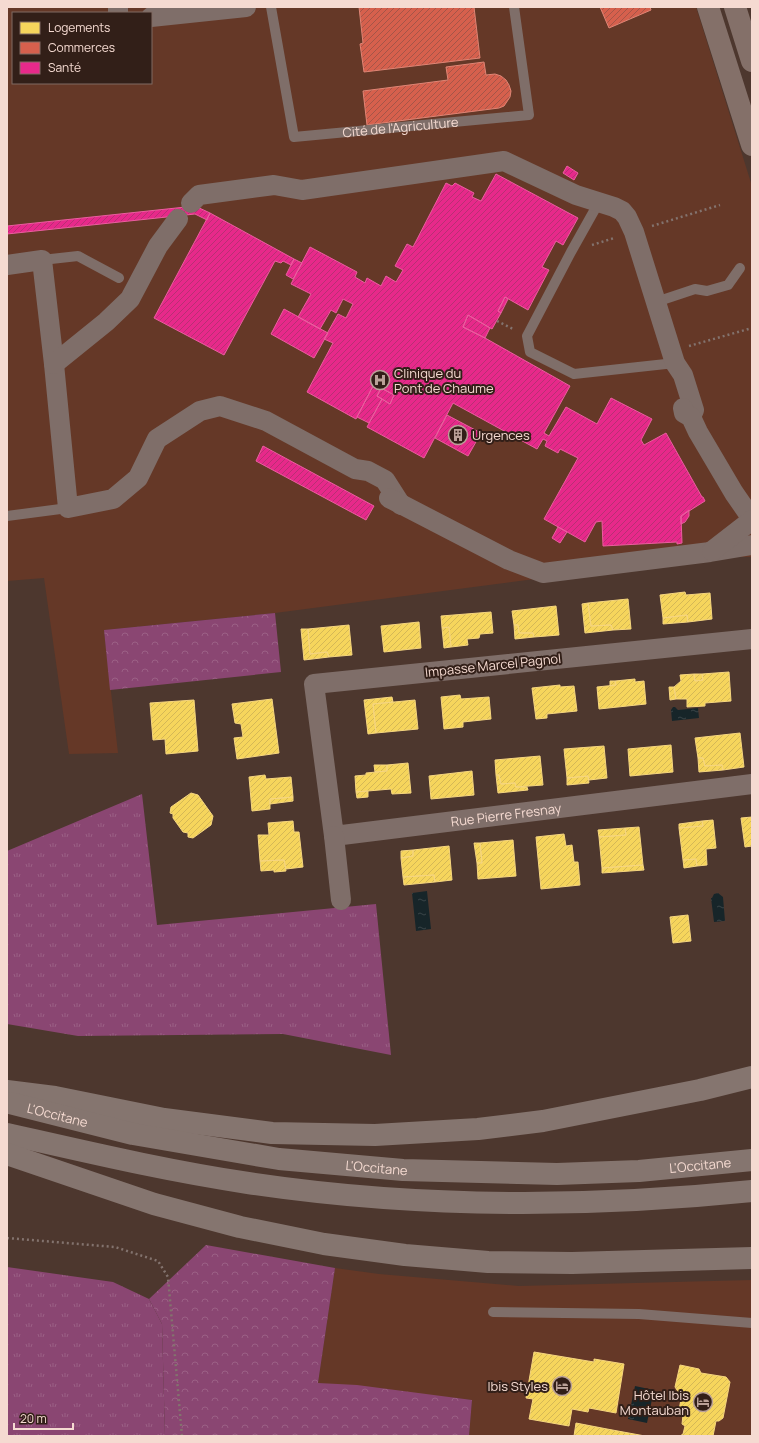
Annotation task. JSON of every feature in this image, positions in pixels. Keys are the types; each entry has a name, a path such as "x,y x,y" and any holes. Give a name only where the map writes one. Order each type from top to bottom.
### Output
{"highway":[{"path":"7,1091 56,1097 164,1119 272,1133 375,1135 478,1129 543,1121 700,1090 752,1077"},
{"name":"L'Occitane","path":"7,1102 133,1134 279,1159 403,1170 557,1174 639,1171 752,1160"},
{"path":"7,1134 120,1160 248,1183 353,1195 460,1202 567,1203 686,1198 752,1191"},
{"path":"7,1154 154,1204 240,1227 324,1244 405,1255 488,1262 572,1263 752,1258"}],"main road":[{"path":"709,7 752,145"},
{"path":"735,7 752,61"}],"street":[{"path":"152,17 246,7"},
{"path":"709,7 752,120"},
{"path":"7,265 42,260 68,508 113,499 138,478 156,439 200,411 220,406 266,421 355,469 361,482 401,505 509,560 543,573 710,552 743,541 752,519 734,493 698,432 691,417 694,410 683,375 673,357 634,232 627,217 622,211 614,206 576,196 504,161 302,190 274,185 199,195 191,203"},
{"path":"54,364 106,322 130,299 158,246 178,219"},
{"name":"Impasse Marcel Pagnol","path":"334,836 314,684 752,639"},
{"name":"Rue Pierre Fresnay","path":"334,836 752,784"},
{"path":"334,836 341,900"}],"lane":[{"name":"Cité de l'Agriculture","path":"271,7 294,137 529,115 514,7"},
{"path":"599,202 527,336 530,352 574,374 673,357"},
{"path":"42,260 78,256 118,278"},
{"path":"656,302 695,289 707,291 728,285 740,268"},
{"path":"7,516 68,508"},
{"path":"493,1312 639,1314 752,1323"}],"path":[{"path":"497,321 527,336"},
{"path":"673,357 752,328"},
{"path":"7,1238 115,1247 158,1261 168,1277 182,1436"}],"shaded area":[{"name":"Clinique du Pont de Chaume","path":"7,7 696,7 752,186 752,557 704,557 275,613 104,630 118,753 69,754 44,578 7,581"},
{"path":"335,1268 379,1274 519,1286 752,1280 752,1436 469,1436 472,1400 318,1383"}],"green space":[{"path":"275,613 281,672 110,690 104,630"},
{"path":"142,794 157,925 376,904 391,1055 283,1034 78,1036 7,1024 7,851"},
{"path":"206,1245 335,1268 318,1383 357,1385 472,1400 469,1436 165,1436 162,1324 149,1299"},
{"path":"7,1267 113,1282 149,1299 162,1324 165,1436 7,1436"}],"water":[{"path":"673,707 678,710 698,708 699,718 672,721 671,710"},
{"path":"427,891 431,929 416,931 412,893"},
{"path":"718,893 723,897 725,921 714,922 711,898 714,894"},
{"path":"635,1386 654,1390 647,1423 628,1419"}],"building: Logements":[{"path":"685,592 686,595 710,593 712,619 688,622 687,615 663,618 660,595"},
{"path":"628,599 631,629 613,630 611,625 591,626 588,603"},
{"path":"588,603 591,626 611,625 613,630 585,633 582,604"},
{"path":"556,606 559,635 534,637 533,633 519,633 518,625 514,625 512,611"},
{"path":"491,612 493,633 480,634 479,638 467,639 468,645 451,647 449,627 442,628 441,616"},
{"path":"687,615 688,622 663,624 663,618"},
{"path":"419,622 421,648 384,652 381,626"},
{"path":"349,625 352,655 329,657 327,652 310,654 308,629"},
{"path":"514,625 518,625 519,633 533,633 534,637 515,639"},
{"path":"449,627 451,647 444,648 442,628"},
{"path":"301,629 308,629 310,654 327,652 329,657 304,660"},
{"path":"729,672 731,701 705,703 705,706 687,707 687,699 676,699 674,687 681,681 680,675 694,674 695,681 703,680 702,674"},
{"path":"694,674 702,674 703,680 695,681"},
{"path":"635,679 635,682 644,681 646,704 599,709 597,687 616,685 615,681"},
{"path":"610,681 615,681 616,685 610,686"},
{"path":"560,685 560,687 574,686 577,711 547,714 547,718 536,719 532,688"},
{"path":"669,687 674,687 676,699 670,700"},
{"path":"460,695 461,699 489,697 491,719 463,722 463,727 444,729 441,697"},
{"path":"392,697 393,702 373,704 376,733 368,734 364,700"},
{"path":"272,699 279,753 237,759 234,738 243,737 241,724 235,723 232,704"},
{"path":"194,700 198,751 166,754 165,739 153,740 150,703"},
{"path":"415,700 418,729 376,733 373,704"},
{"path":"740,733 744,767 723,770 722,765 705,766 703,758 698,758 695,738"},
{"path":"671,745 673,772 630,776 628,749"},
{"path":"604,746 607,778 589,780 588,776 567,778 564,749"},
{"path":"540,756 543,785 516,787 515,783 501,784 499,775 496,775 495,760"},
{"path":"698,758 703,758 705,766 722,765 723,770 699,772"},
{"path":"408,763 411,793 392,794 391,789 356,792 355,776 366,775 366,773 387,771 387,765"},
{"path":"374,765 387,765 387,771 375,772"},
{"path":"472,771 474,795 431,799 429,776"},
{"path":"265,775 266,779 291,777 293,797 270,799 270,809 252,811 249,777"},
{"path":"496,775 499,775 501,784 515,783 516,787 527,787 528,790 498,793"},
{"path":"588,776 589,783 567,785 567,778"},
{"path":"368,791 368,797 357,798 356,792"},
{"path":"191,793 198,795 213,816 211,825 193,838 188,837 188,833 183,832 173,818 173,814 170,813 171,807"},
{"path":"293,797 293,801 270,804 270,799"},
{"path":"752,817 752,846 745,847 741,818"},
{"path":"713,820 716,848 706,849 707,865 697,866 696,859 683,860 679,828 703,826 702,821"},
{"path":"293,821 294,832 299,832 303,867 286,869 284,860 260,861 258,835 269,835 268,823"},
{"path":"702,821 703,826 679,828 679,824"},
{"path":"639,827 643,865 602,868 599,837 626,835 625,828"},
{"path":"625,828 626,835 599,837 598,830"},
{"path":"564,834 566,846 572,845 574,862 578,862 580,885 541,889 536,837"},
{"path":"513,840 516,876 478,879 477,863 482,863 480,843"},
{"path":"474,843 480,843 482,863 477,863"},
{"path":"449,846 452,880 435,882 434,875 403,877 401,858 413,856 413,850"},
{"path":"413,850 413,856 401,858 401,851"},
{"path":"696,859 697,866 684,868 683,860"},
{"path":"284,860 286,871 261,871 260,861"},
{"path":"643,865 644,870 602,873 602,868"},
{"path":"434,875 435,882 404,885 403,877"},
{"path":"688,915 691,941 673,943 670,917"},
{"path":"534,1352 594,1362 594,1359 624,1364 616,1413 589,1408 588,1412 572,1409 569,1426 529,1419 533,1399 526,1398"},
{"name":"Hôtel Ibis Montauban","path":"680,1365 699,1369 701,1373 726,1377 730,1382 723,1418 716,1421 713,1436 680,1436 683,1434 685,1426 682,1424 683,1415 679,1410 682,1394 679,1393 675,1387"},
{"name":"Hôtel Ibis Montauban","path":"576,1423 607,1429 645,1436 574,1436"}],"building: Commerces":[{"path":"359,7 474,7 480,58 364,72 360,44 363,43"},
{"path":"600,7 650,7 651,10 609,28"},
{"path":"484,62 486,75 495,74 501,76 509,85 511,91 510,97 504,106 499,108 367,125 363,91 448,80 446,67"}],"building: Santé":[{"path":"567,166 578,173 574,180 563,173"},
{"path":"496,174 578,218 563,245 556,241 542,267 549,270 528,310 505,297 498,311 501,313 492,329 468,315 463,327 570,386 544,433 549,436 566,407 597,424 611,398 652,419 641,440 644,445 666,433 705,501 681,516 682,543 603,546 602,521 596,522 585,542 544,519 578,458 560,449 558,453 545,446 547,441 543,439 537,449 453,403 424,458 367,427 382,399 390,404 394,395 374,384 356,419 307,392 333,343 324,339 338,314 346,318 353,304 343,299 336,313 331,310 320,329 298,317 311,294 291,284 310,247 357,272 355,277 365,283 367,278 381,286 386,276 396,282 403,270 395,266 407,244 413,247 446,183 452,186 455,183 474,193 472,197 481,201"},
{"path":"195,206 210,213 207,220 195,214 7,234 7,226"},
{"path":"210,213 294,259 291,265 283,261 281,263 275,261 224,355 154,318"},
{"path":"294,259 302,263 293,279 286,275"},
{"path":"505,297 508,299 501,313 498,311"},
{"path":"284,309 328,333 314,358 271,334"},
{"path":"468,315 490,328 485,338 463,327"},
{"path":"374,384 381,388 377,396 382,399 369,423 357,417"},
{"path":"381,388 394,395 390,404 377,396"},
{"name":"Urgences","path":"447,415 481,433 468,456 435,438"},
{"path":"263,446 374,506 366,520 256,461"},
{"path":"689,510 689,516 685,522 681,524 681,516"},
{"path":"558,527 567,532 560,543 552,538"}],"place":[{"name":"Clinique du Pont de Chaume","path":"380,380"},
{"name":"Urgences","path":"458,435"},
{"name":"Ibis Styles","path":"562,1386"},
{"name":"Hôtel Ibis Montauban","path":"703,1402"}]}
